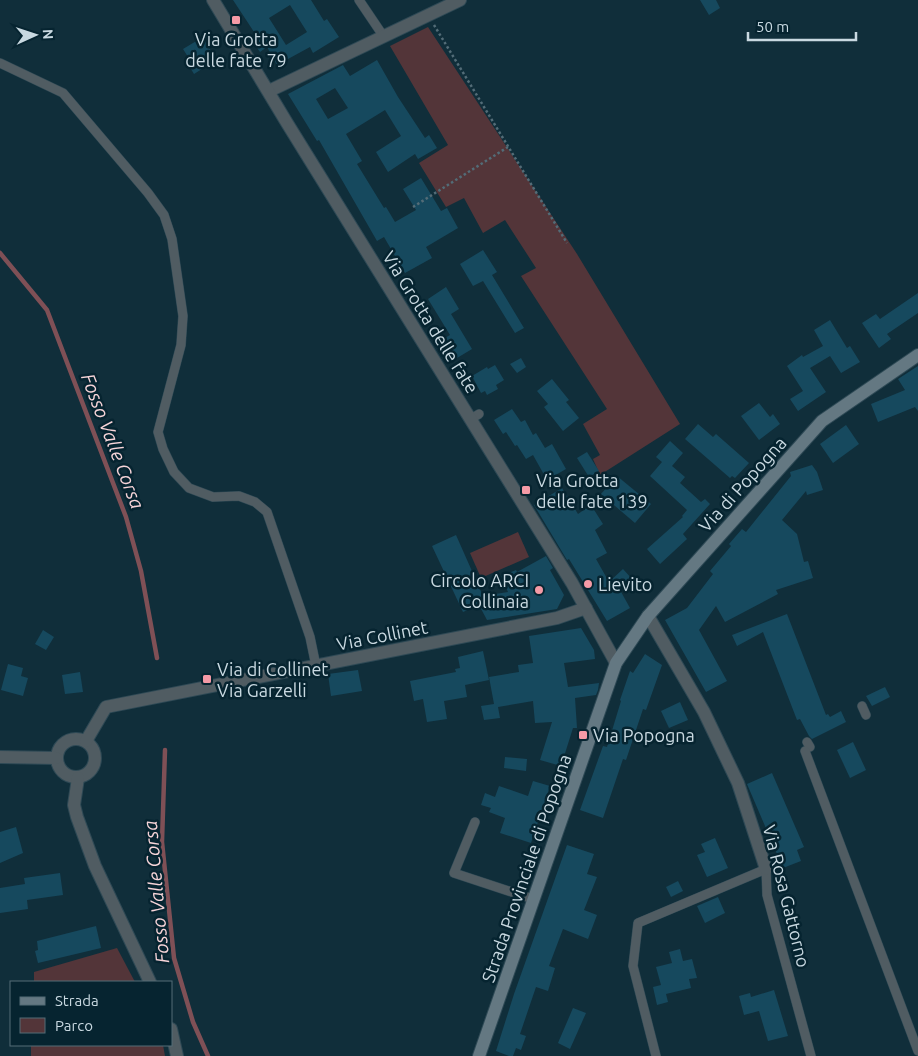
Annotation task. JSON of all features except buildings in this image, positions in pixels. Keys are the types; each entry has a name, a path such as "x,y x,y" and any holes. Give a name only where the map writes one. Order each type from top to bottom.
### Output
{"main road":[{"name":"Via di Popogna","path":"616,663 648,616 822,421 918,355"},
{"name":"Strada Provinciale di Popogna","path":"478,1056 616,663"}],"street":[{"name":"Via Grotta delle fate","path":"213,0 475,416 616,663"},
{"path":"269,91 460,0"},
{"name":"Via Collinet","path":"86,742 106,707 557,618 586,608"},
{"name":"Via Rosa Gattorno","path":"648,616 704,712 738,783 766,869"},
{"path":"80,739 86,742 94,750 95,762 89,773 78,778 66,775 57,765 56,758 60,747 69,740 80,739"},
{"path":"0,756 56,758"},
{"path":"78,778 74,805 94,866 150,981"},
{"path":"172,1034 177,1056"}],"lane":[{"path":"359,0 384,37"},
{"path":"0,63 63,93 148,193 164,215 172,239 183,316 181,345 158,432 163,449 174,472 189,488 213,497 239,496 255,502 267,512 310,637 316,666"},
{"path":"862,706 866,715"},
{"path":"808,746 918,1052"},
{"path":"475,822 454,873 533,899"},
{"path":"656,1056 633,966 638,923 766,869"},
{"name":"Via Rosa Gattorno","path":"766,869 766,895 811,1056"}],"path":[{"path":"428,16 567,243"},
{"path":"413,207 508,147"}],"green space":[{"path":"428,27 577,254 680,424 600,475 593,459 600,455 583,424 607,409 521,276 536,268 505,220 483,233 464,198 446,207 419,163 448,145 390,46"},
{"path":"518,532 529,557 481,578 470,553"},
{"path":"117,948 134,981 34,981 34,972"},
{"path":"31,1046 163,1046 165,1056 31,1056"}],"waterway":[{"name":"Fosso Valle Corsa","path":"0,253 47,310 126,517 141,571 157,658"},
{"name":"Fosso Valle Corsa","path":"165,750 162,842 174,958 193,1022 208,1056"}],"place":[{"name":"Via Grotta delle fate 79","path":"236,20"},
{"name":"Via Grotta delle fate 139","path":"526,490"},
{"name":"Lievito","path":"588,584"},
{"name":"Circolo ARCI Collinaia","path":"539,590"},
{"name":"Via di Collinet Via Garzelli","path":"207,679"},
{"name":"Via Popogna","path":"583,735"}]}
